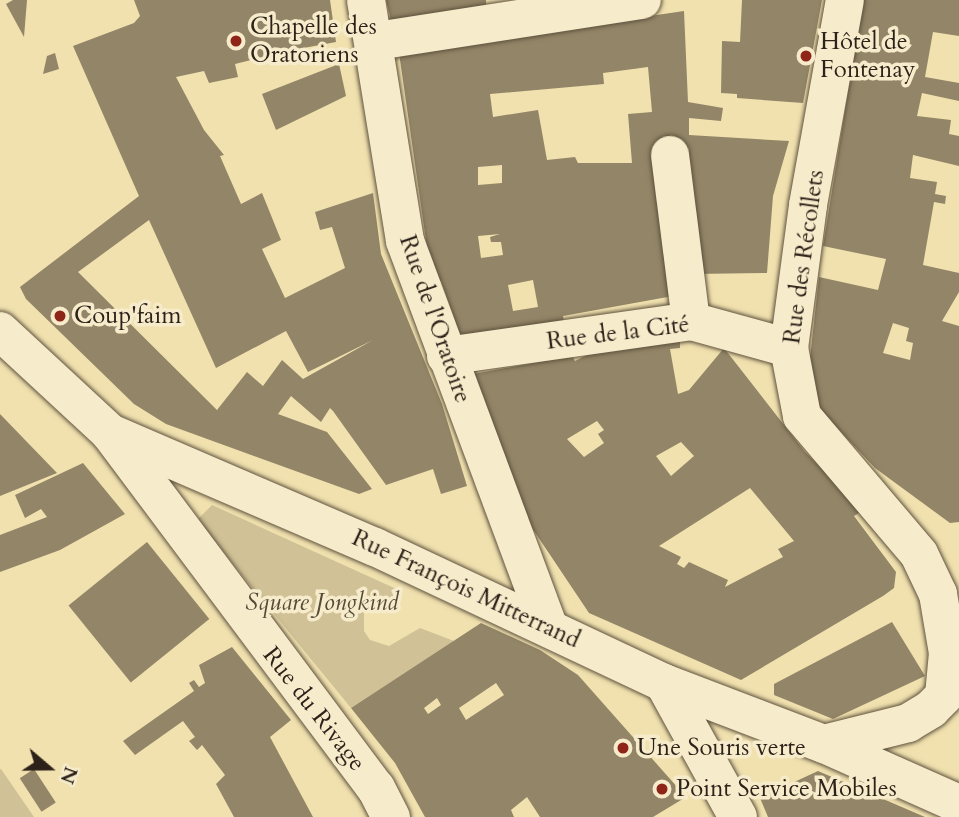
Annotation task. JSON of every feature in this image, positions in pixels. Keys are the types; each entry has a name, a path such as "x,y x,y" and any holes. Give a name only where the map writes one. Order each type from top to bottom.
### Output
{"street":[{"name":"Rue de l'Oratoire","path":"366,0 376,41 405,241 548,625"},
{"path":"376,41 642,0"},
{"name":"Rue des Récollets","path":"845,0 808,205 789,348 802,416 919,554 948,582 948,653 953,688"},
{"path":"670,155 691,321"},
{"name":"Rue de la Cité","path":"446,356 691,321 789,348"},
{"name":"Rue François Mitterrand","path":"0,331 110,433 548,625 664,683 824,744 959,804"},
{"name":"Rue du Rivage","path":"110,433 376,788 391,817"},
{"path":"664,683 723,812"},
{"path":"824,744 908,723 953,688"}],"green space":[{"name":"Square Jongkind","path":"212,505 403,592 398,600 384,601 364,612 364,631 370,640 389,646 420,628 454,641 351,708 197,520"},
{"path":"1,769 34,817 0,817"}],"building":[{"path":"13,0 27,0 24,37 6,4"},
{"path":"134,0 330,0 336,42 298,49 301,57 294,58 292,50 235,64 238,77 209,83 204,71 176,77 204,130 224,155 220,156 241,204 262,193 281,240 262,249 285,298 345,268 332,227 320,230 315,212 373,193 381,254 442,404 467,486 441,494 433,469 386,485 330,408 321,422 291,396 278,414 327,432 372,489 359,494 166,424 134,404 26,299 20,287 139,196 73,46 134,23 140,16","holes":["149,220 216,368 286,331 308,372 373,340 303,379 282,360 263,386 247,372 217,410 78,272"]},
{"path":"386,0 486,0 486,6 391,20"},
{"path":"742,0 822,0 803,103 737,98 737,94 721,93 722,41 740,42"},
{"path":"863,0 959,0 959,36 933,32 925,77 959,83 959,101 922,93 917,116 951,120 949,134 959,136 959,166 913,155 910,178 937,182 935,194 946,196 945,204 934,202 923,265 959,273 959,292 942,321 959,326 959,522 950,523 875,468 806,395 819,277 878,290 886,259 823,246","holes":["893,323 909,328 906,341 913,343 910,360 883,353"]},
{"path":"684,11 688,102 723,108 721,121 689,118 689,135 789,141 773,196 767,273 693,274 681,139 658,140 673,296 563,316 564,323 460,335 441,281 432,282 399,53","holes":["648,67 652,112 628,114 632,163 578,163 575,157 547,160 538,110 493,117 490,94 604,84 603,73","502,165 502,183 478,185 478,167","500,234 490,237 491,242 501,242 503,255 481,258 478,236","533,280 538,307 513,311 508,285"]},
{"path":"55,53 59,69 43,74 47,56"},
{"path":"339,64 346,96 276,130 262,94"},
{"path":"680,337 680,348 670,349 678,394 689,390 724,348 805,452 864,510 854,516 896,572 894,588 741,680 589,613 520,510 473,374 572,356 575,361 599,349","holes":["597,421 604,430 598,434 604,443 584,457 567,439","681,442 694,456 671,476 656,456","750,488 794,541 778,549 783,557 725,587 728,580 689,562 684,568 677,564 681,557 659,546"]},
{"path":"0,414 57,473 0,496"},
{"path":"83,463 125,514 60,550 0,572 0,535 47,517 41,509 25,518 15,495"},
{"path":"147,542 209,619 131,682 69,606"},
{"path":"892,622 925,676 833,719 774,695 774,684"},
{"path":"481,623 540,650 578,675 686,797 653,817 540,817 527,797 511,810 514,817 425,817 395,763 351,708","holes":["496,683 504,695 466,720 459,708","437,698 441,705 428,714 424,708"]},
{"path":"232,647 291,720 270,737 313,817 234,817 216,784 225,775 202,745 197,750 189,741 195,737 183,721 135,755 123,741 194,691 189,683 194,680 199,687 205,683 199,665"},
{"path":"34,769 56,803 42,812 20,778"},
{"path":"818,771 925,817 768,817 760,798"}],"place":[{"name":"Chapelle des Oratoriens","path":"236,41"},
{"name":"Hôtel de Fontenay","path":"806,56"},
{"name":"Coup'faim","path":"60,316"},
{"name":"Une Souris verte","path":"623,748"},
{"name":"Point Service Mobiles","path":"662,789"}]}
